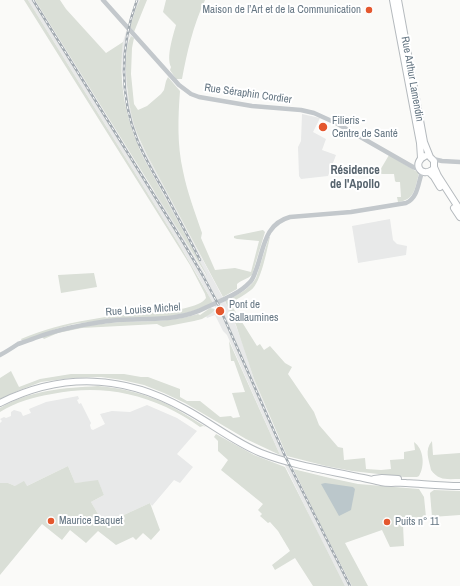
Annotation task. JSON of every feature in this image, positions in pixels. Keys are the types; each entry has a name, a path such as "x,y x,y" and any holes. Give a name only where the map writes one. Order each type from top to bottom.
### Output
{"main road":[{"name":"Rue Arthur Lamendin","path":"393,0 420,143 420,159"},
{"name":"Rue Arthur Lamendin","path":"398,0 424,142 441,181 460,210"},
{"path":"423,171 433,169 433,162 427,156 420,159 418,165 423,171 434,177 460,217"},
{"path":"0,403 36,389 57,383 79,381 119,384 163,397 185,408 260,453 296,464 382,483 460,486"},
{"path":"372,480 382,478 460,482"}],"street":[{"name":"Rue Séraphin Cordier","path":"103,0 179,85 191,94 199,97 252,106 302,110 314,113 336,123 423,171"},
{"path":"407,163 414,163 420,159"},
{"path":"433,162 460,162"},
{"name":"Rue Louise Michel","path":"0,355 22,343 72,326 117,320 174,318 197,312 235,294 248,284 256,271 266,236 273,227 286,218 350,212 401,205 411,201 415,196 423,171"}],"shaded area":[{"path":"24,0 28,0 179,244 213,303 175,316 74,324 22,341 21,339 37,333 71,323 105,317 163,312 191,307 206,298 190,265"},
{"path":"28,0 35,0 207,276 143,157 135,138 126,108 121,57 123,42 134,5 136,0 140,0 130,27 129,33 131,36 129,38 126,57 127,90 133,121 138,137 231,313 254,379 275,430 318,520 352,586 345,586 313,523 280,455 227,335 223,331 215,315 207,318 206,316 215,310 215,307 199,278"},
{"path":"35,0 60,0 66,9 106,53 123,42 123,87 128,115 137,143 143,157 207,276"},
{"path":"140,0 147,0 134,32 130,27"},
{"path":"166,0 205,0 191,39 182,79 176,79 170,70 171,67 169,58 176,25 163,12"},
{"path":"131,36 134,38 131,74 134,104 138,110 147,106 161,94 164,90 168,77 180,91 178,131 183,171 202,233 201,238 215,270 235,268 251,272 259,241 237,239 234,238 234,236 263,230 265,232 252,275 249,278 240,281 237,284 237,289 223,297 147,155 136,130 129,102 126,77 126,53"},
{"path":"302,114 320,118 313,132 326,139 322,150 336,155 328,176 301,179 299,176 298,147 301,141"},
{"path":"389,155 419,173 411,196 404,201 398,202 397,197 401,197 400,182 395,181 394,174 382,174 379,172"},
{"path":"390,219 393,240 397,244 407,246 406,255 358,263 352,226"},
{"path":"269,237 263,265 255,286 246,294 230,303 257,346 260,344 264,350 270,346 285,363 292,367 288,374 314,412 319,425 338,447 343,448 344,460 365,458 366,469 391,469 390,460 404,459 404,452 415,450 414,442 422,453 423,463 419,476 404,477 352,471 287,456 254,379 236,325 225,301 242,292 250,286 256,278"},
{"path":"94,273 97,287 61,293 58,275"},
{"path":"210,308 215,310 202,319 163,327 157,324 82,328 58,333 44,339 42,337 61,331 91,325 170,320 189,317 198,314 200,315"},
{"path":"229,341 280,455 246,439 185,403 164,393 144,385 122,380 101,377 72,378 41,382 0,399 0,378 11,371 19,387 40,379 71,374 124,374 148,377 180,389 180,397 187,401 200,401 220,417 240,417 232,393 245,392 234,361 231,361"},
{"path":"98,386 125,390 152,398 169,405 206,427 200,427 166,407 152,401 124,393 110,391 81,390 45,395 31,398 0,412 0,408 23,397 60,389"},
{"path":"78,396 79,399 77,400 79,404 81,403 91,423 91,429 93,430 105,424 100,414 112,411 130,412 147,405 177,418 197,431 177,454 193,467 180,483 174,480 152,506 150,503 104,524 91,502 104,495 98,481 75,483 68,466 27,486 15,486 8,483 0,483 0,423 2,421 0,419 11,416 11,412 14,410 21,412 23,416 31,413 29,409 46,402"},
{"path":"216,434 254,455 285,467 345,586 313,586 295,558 275,570 272,565 290,551 278,531 270,522 268,523 260,516 262,514 258,510 263,504 221,470 228,460 218,451 218,441 214,437"},
{"path":"432,441 433,455 460,453 460,479 440,478 431,470 428,459 428,448"},
{"name":"Maurice Baquet","path":"68,466 75,483 98,480 104,495 91,502 104,524 150,503 160,530 151,540 143,533 136,540 133,537 116,545 98,531 86,543 70,530 62,540 42,524 0,575 0,483 8,483 15,486 24,481 27,486"},
{"path":"293,469 358,484 419,489 424,497 426,517 398,518 399,525 403,525 404,546 390,547 382,530 345,543 368,586 352,586"},
{"path":"325,483 353,487 355,489 351,510 339,516 321,484"},
{"path":"434,490 460,491 460,515 432,517 430,493"}],"railway":[{"path":"33,0 203,276 218,304 285,456 350,586"},
{"path":"137,0 131,17 125,53 124,71 127,107 141,149 200,260"}],"place":[{"name":"Maison de l’Art et de la Communication","path":"369,10"},
{"name":"Filieris - Centre de Santé","path":"323,127"},
{"name":"Pont de Sallaumines","path":"220,311"},
{"name":"Maurice Baquet","path":"51,521"},
{"name":"Puits n° 11","path":"387,522"}],"district":[{"name":"Résidence de l'Apollo","path":"355,178"}]}
